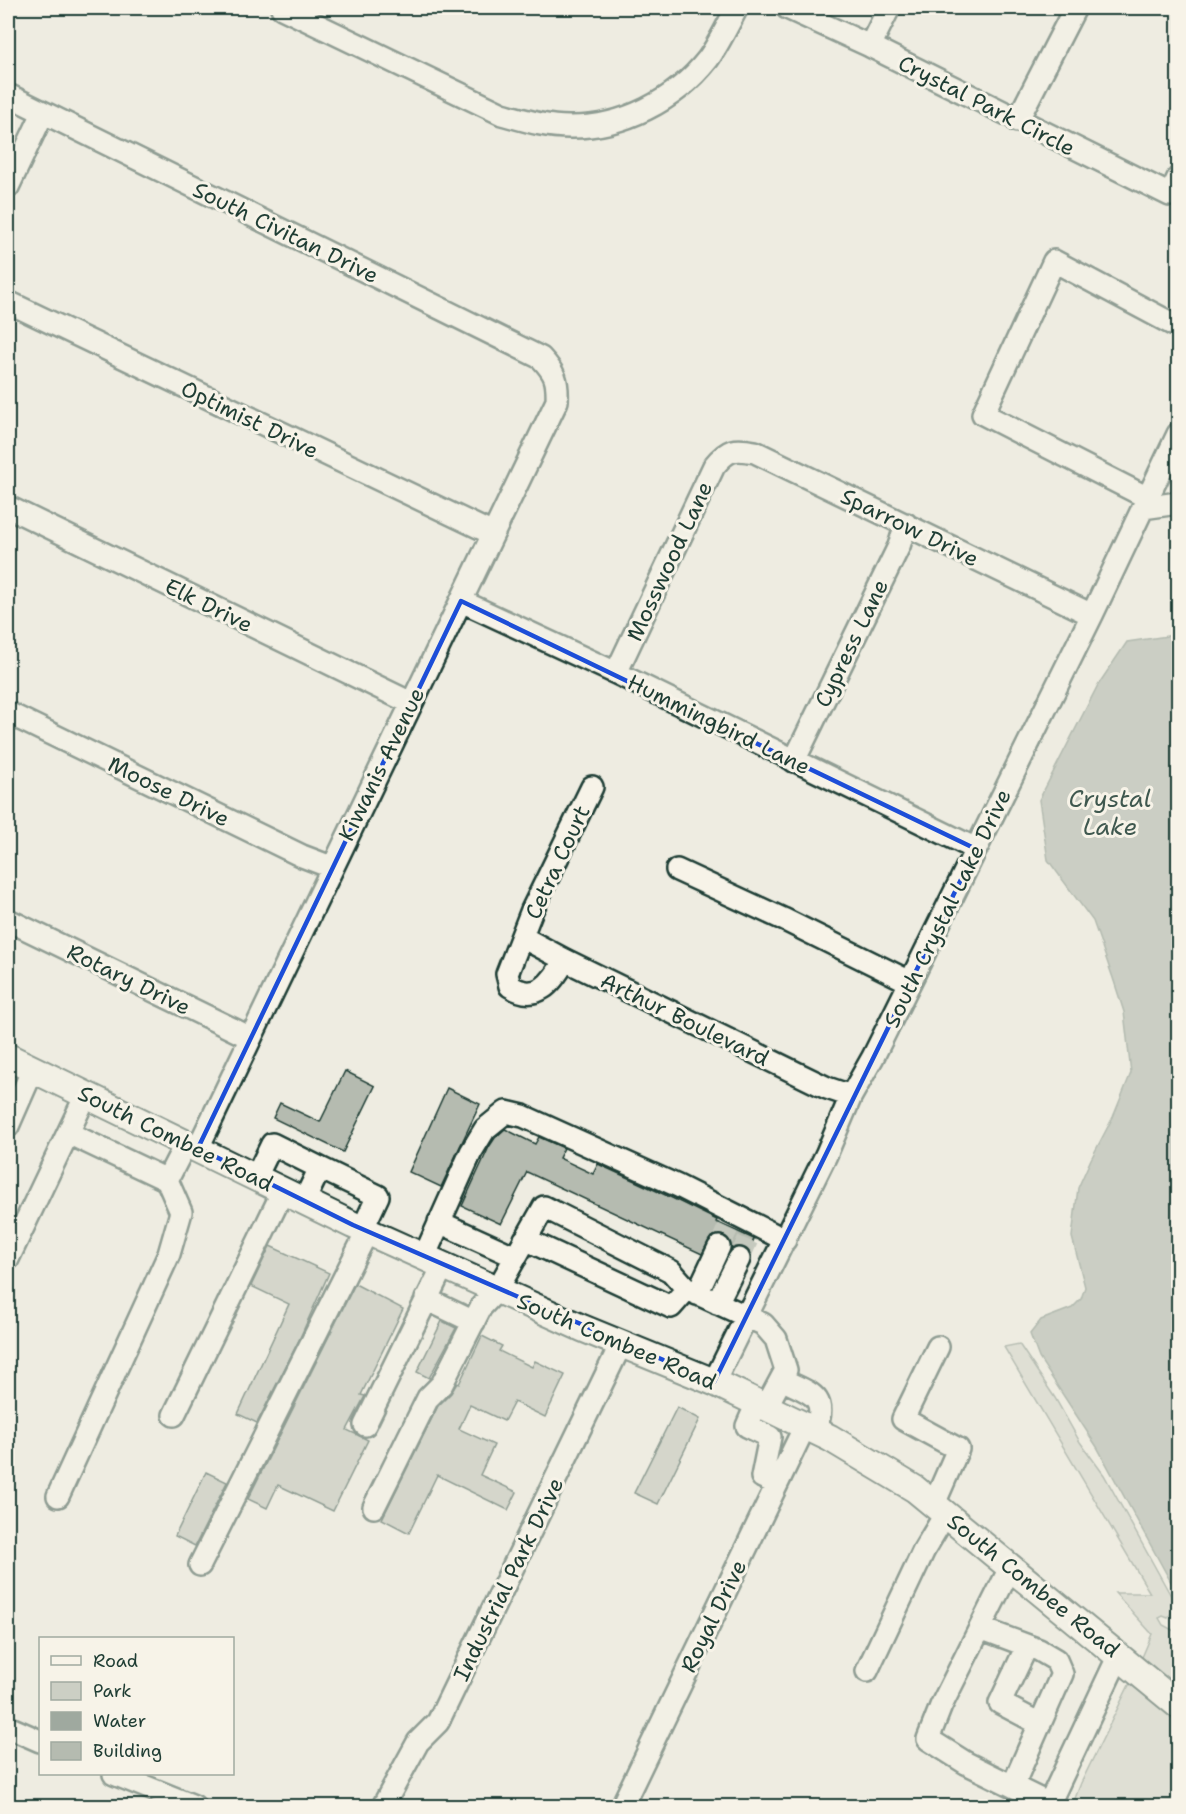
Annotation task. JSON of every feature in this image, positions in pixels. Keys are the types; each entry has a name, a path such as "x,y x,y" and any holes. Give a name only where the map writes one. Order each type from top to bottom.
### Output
{"main road":[{"name":"South Combee Road","path":"8,1057 365,1231 621,1344 714,1382 810,1429 915,1489 1179,1705"}],"street":[{"path":"282,8 502,114 537,124 570,128 609,123 633,115 654,106 684,85 708,58 737,8"},
{"name":"Crystal Park Circle","path":"787,8 870,46 1170,195 1179,178"},
{"path":"870,46 889,8"},
{"path":"1017,120 1075,8"},
{"name":"South Civitan Drive","path":"8,95 541,358 556,379"},
{"path":"8,188 43,113"},
{"path":"1179,327 1054,261 983,414 1145,503 1179,503"},
{"name":"Optimist Drive","path":"8,302 493,534"},
{"name":"Kiwanis Avenue","path":"167,1180 192,1145 251,1038 556,401 558,384 556,379"},
{"name":"South Crystal Lake Drive","path":"714,1382 747,1317 767,1236 826,1155 851,1096 873,1057 1092,615 1179,434"},
{"name":"Sparrow Drive","path":"726,453 737,449 754,452 1092,615"},
{"name":"Mosswood Lane","path":"616,673 714,466 726,453"},
{"name":"Elk Drive","path":"8,507 411,703"},
{"name":"Cypress Lane","path":"794,761 899,546 906,524"},
{"name":"Hummingbird Lane","path":"461,601 616,673 976,849"},
{"name":"Moose Drive","path":"8,713 302,856 331,867"},
{"name":"Cetra Court","path":"565,960 554,980 546,986 532,992 520,993 510,986 507,974 532,910 592,787"},
{"path":"677,870 910,982"},
{"name":"Rotary Drive","path":"8,920 251,1038"},
{"name":"Arthur Boulevard","path":"522,937 827,1088 851,1096"},
{"path":"8,1126 33,1069"},
{"path":"8,1259 86,1095"},
{"path":"365,1425 426,1299 439,1222 485,1129 507,1112 523,1116 668,1182 731,1222 767,1236"},
{"path":"58,1496 169,1254 181,1212 167,1180 68,1133"},
{"path":"200,1565 365,1231 378,1196 272,1144 256,1177"},
{"path":"174,1416 294,1196 320,1168"},
{"path":"374,1507 428,1398 442,1384 481,1308 497,1290 544,1207 671,1271 692,1292 763,1324 776,1339 786,1370 747,1426 770,1437 762,1477 777,1484"},
{"path":"439,1222 521,1248 671,1307 692,1292 719,1247"},
{"path":"717,1303 739,1258"},
{"path":"426,1299 474,1322"},
{"name":"Industrial Park Drive","path":"383,1806 418,1742 438,1722 621,1344"},
{"path":"867,1671 924,1550 958,1449 903,1419 938,1347"},
{"name":"Royal Drive","path":"622,1806 777,1484 810,1429 820,1404 816,1397 781,1379"},
{"path":"1011,1566 941,1706 928,1738 966,1762 1048,1805 1119,1655"},
{"path":"980,1628 1039,1650 1056,1660 1062,1674 1013,1785"},
{"path":"1027,1646 1000,1703 1040,1724"},
{"path":"119,1775 194,1806"}],"highlighted area":[{"path":"461,601 976,849 714,1382 353,1225 198,1148"}],"green space":[{"path":"1019,1344 1055,1398 1080,1442 1104,1475 1175,1603 1168,1618 1163,1616 1159,1618 1163,1625 1178,1633 1178,1694 1140,1662 1152,1634 1115,1593 1150,1593 1004,1347"},
{"path":"1133,1677 1178,1715 1178,1806 1072,1806 1081,1783"}],"water":[{"name":"Crystal Lake","path":"1178,636 1178,1595 1097,1447 1039,1358 1030,1334 1041,1320 1072,1308 1081,1299 1085,1287 1072,1237 1078,1188 1113,1117 1131,1073 1124,1012 1113,978 1093,921 1048,860 1039,800 1098,685 1127,642"}],"building":[{"path":"345,1071 375,1086 343,1152 273,1118 280,1103 320,1122"},
{"path":"447,1088 480,1104 441,1187 409,1172"},
{"path":"505,1129 535,1144 539,1137 564,1148 559,1158 593,1174 598,1164 717,1220 716,1222 754,1239 749,1251 739,1246 731,1249 729,1239 718,1234 711,1237 702,1254 527,1172 501,1224 462,1206 489,1147"},
{"path":"270,1246 329,1273 299,1340 257,1423 238,1414 289,1304 251,1286"},
{"path":"355,1284 403,1309 361,1395 365,1396 347,1430 368,1440 333,1511 278,1485 267,1508 248,1499"},
{"path":"442,1321 456,1328 429,1378 417,1372"},
{"path":"482,1336 502,1346 499,1351 532,1367 535,1361 565,1375 545,1417 514,1402 504,1421 470,1405 459,1429 494,1445 480,1475 517,1492 508,1510 437,1475 409,1533 382,1519 438,1406 457,1383 459,1384"},
{"path":"677,1407 700,1419 658,1504 634,1493"},
{"path":"206,1472 227,1482 195,1546 175,1536"}],"tunnel":[{"path":"719,1247 728,1228"},
{"path":"739,1259 749,1237"}]}
